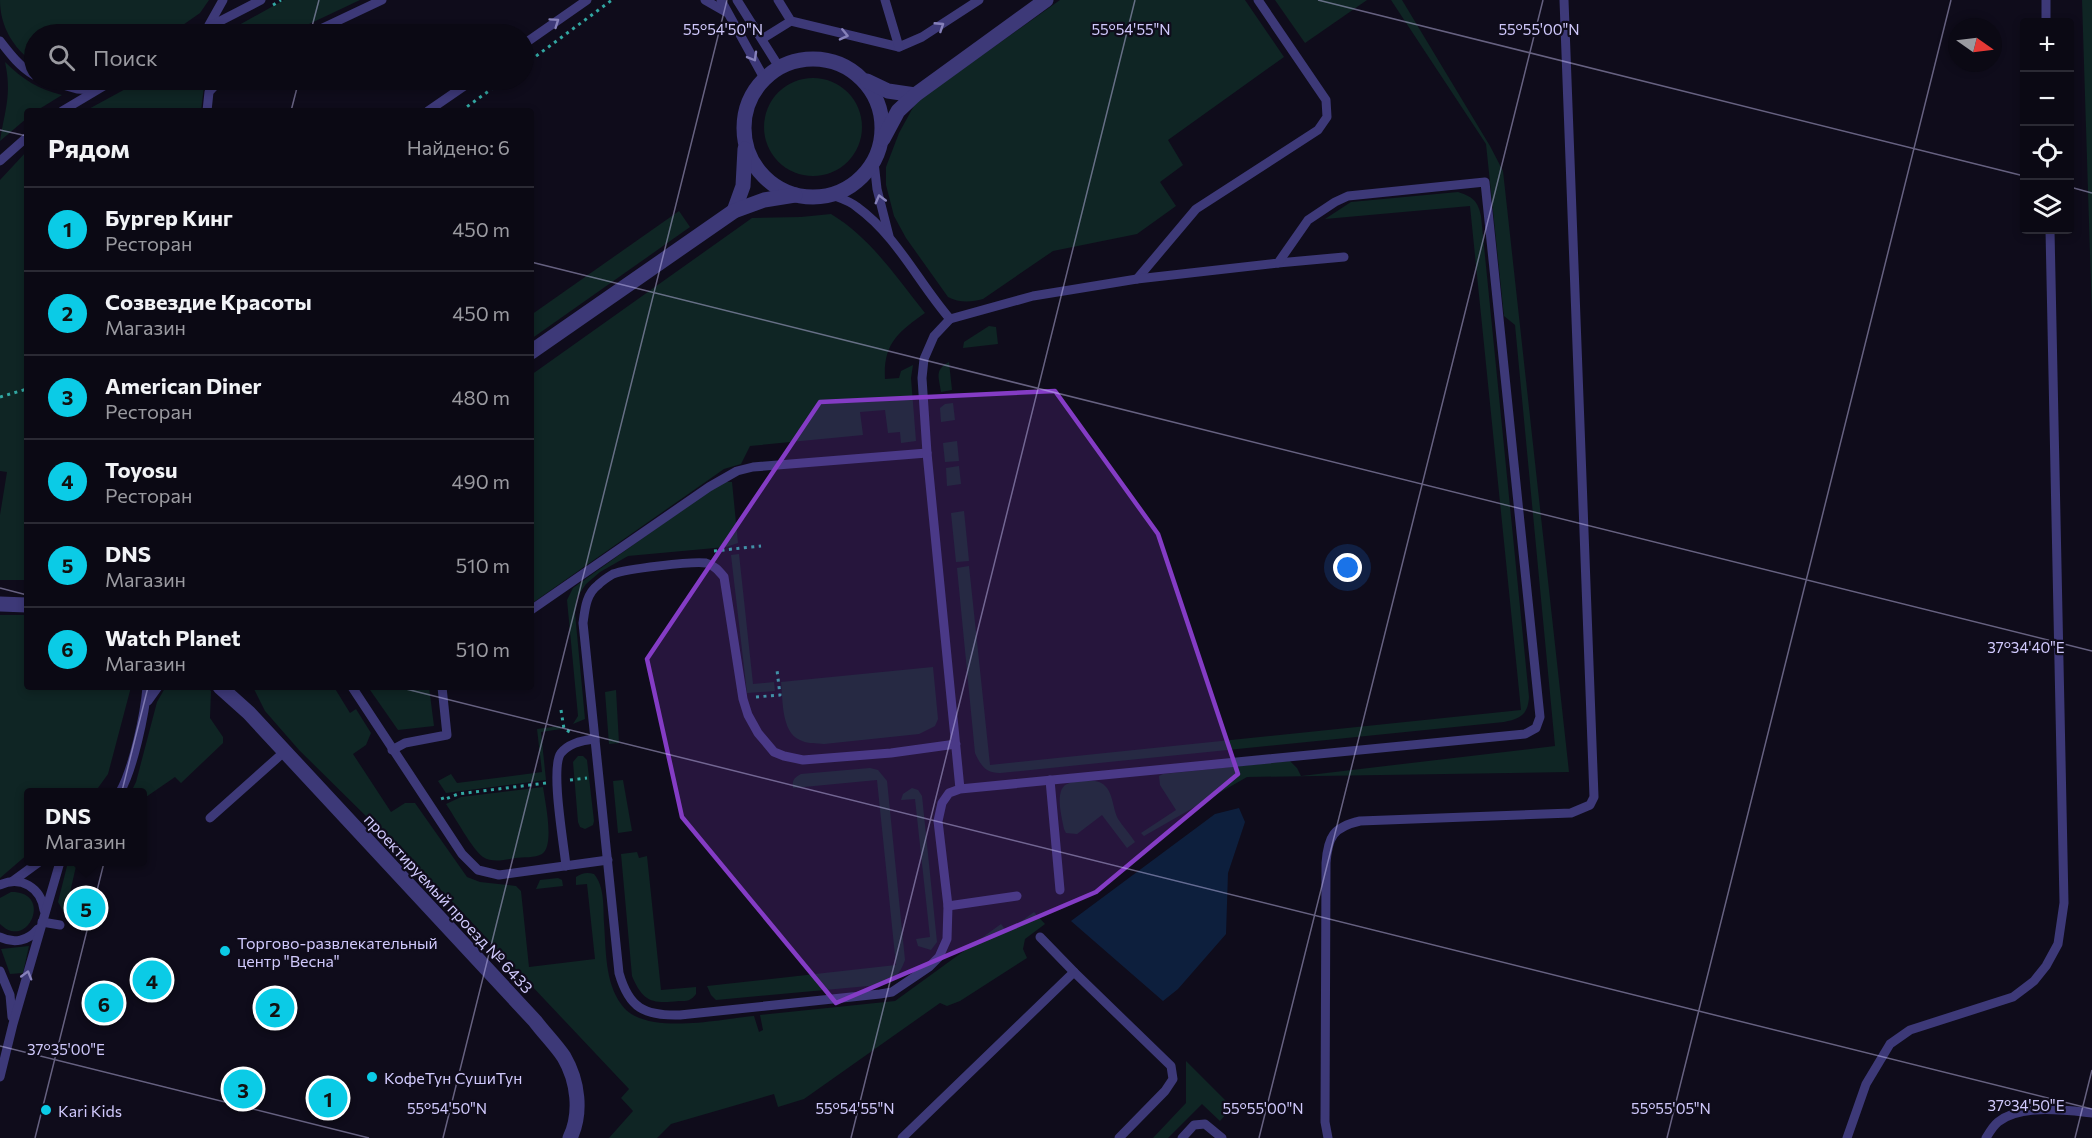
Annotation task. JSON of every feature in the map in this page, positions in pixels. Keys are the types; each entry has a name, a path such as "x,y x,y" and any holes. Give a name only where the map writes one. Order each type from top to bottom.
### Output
{"street":[{"path":"746,146 753,163 764,177 778,188 795,195 814,198 832,195 849,188 874,162 898,111 915,94 1046,0"},
{"path":"734,211 743,186 746,146 743,127 746,109 753,92 764,78 779,67 796,60 814,58 832,60 888,91 915,94"},
{"path":"863,79 874,93 881,110 883,127 881,145"},
{"path":"534,350 734,211 764,200 795,195"},
{"path":"0,604 24,604"},
{"path":"223,690 249,713"},
{"path":"238,690 249,713"},
{"name":"проектируемый проезд № 6433","path":"249,713 535,1021 565,1058 578,1095 574,1129 570,1138"}],"lane":[{"path":"210,24 223,0"},
{"path":"213,24 258,0"},
{"path":"331,24 382,0"},
{"path":"534,37 587,0"},
{"path":"705,0 726,12"},
{"path":"721,0 764,78"},
{"path":"737,0 779,67"},
{"path":"778,0 791,21 898,47 922,37 979,0"},
{"path":"885,0 898,47"},
{"path":"1137,279 1196,209 1318,130 1327,117 1326,100 1258,0"},
{"path":"1328,1138 1326,1122 1326,863 1327,847 1333,834 1344,824 1360,821 1571,813 1590,805 1594,797 1564,0"},
{"path":"2046,0 2046,18"},
{"path":"762,39 791,21"},
{"path":"0,41 24,69"},
{"path":"67,108 94,90"},
{"path":"207,108 211,90"},
{"path":"432,108 458,90"},
{"path":"0,161 24,140"},
{"path":"874,162 877,189 889,236"},
{"path":"956,744 891,753 803,760 774,752 758,733 748,715 743,699 724,577 716,568 708,563 695,563 625,571 611,575 596,586 589,595 584,623 619,973 630,1000 642,1010 653,1014 680,1015 892,992 939,957 947,939 948,906 938,821 942,803 949,793 960,789 1525,734 1536,729 1540,717 1485,182 1348,196 1308,220 1278,263"},
{"path":"832,195 856,205 889,236 950,319"},
{"path":"1847,1138 1866,1084 1890,1044 1910,1030 2013,997 2034,981 2046,966 2058,944 2064,903 2050,234"},
{"path":"960,789 927,453 922,378 924,358 934,336 950,319 1033,296 1137,279 1344,257"},
{"path":"534,608 715,482 736,471 753,467 927,453"},
{"path":"122,788 146,705 147,690"},
{"path":"146,705 156,690"},
{"path":"354,690 462,854 478,870 499,874 608,860"},
{"path":"392,750 405,742 447,735 442,690"},
{"path":"566,866 556,782 557,762 560,753 570,745 595,739"},
{"path":"210,818 284,752"},
{"path":"1050,780 1060,890"},
{"path":"0,885 13,881 32,866"},
{"path":"0,1077 58,866"},
{"path":"0,937 21,940 32,935 42,921 41,898 34,889 24,883 13,881"},
{"path":"948,906 1017,896"},
{"path":"42,921 60,926"},
{"path":"1040,937 1171,1066 1173,1079 1165,1091 1119,1138"},
{"path":"0,971 10,995 13,1024"},
{"path":"902,1138 1074,972"},
{"path":"1986,1138 1997,1123 2019,1113 2050,1109 2092,1113"},
{"path":"1182,1138 1194,1125 1205,1124 1222,1138"}],"path":[{"path":"534,58 612,0"},
{"path":"465,108 490,90"},
{"path":"0,397 24,390"},
{"path":"695,563 694,553 761,546"},
{"path":"743,699 780,695 777,670"},
{"path":"438,792 443,800 458,794 599,776"}],"highlighted area":[{"path":"1055,391 1158,534 1238,774 1096,892 836,1003 682,817 647,659 820,402"}],"green space":[{"path":"0,0 209,0 200,13 184,24 24,24 24,54 9,36"},
{"path":"284,0 360,0 309,24 241,24"},
{"path":"1060,0 1245,0 1284,57 1168,140 1183,165 1160,182 1176,206 1137,234 1053,251 983,299 966,301 952,299 948,297 906,238 894,216 886,185 886,167 899,133 916,102"},
{"path":"1275,0 1367,0 1305,43"},
{"path":"1391,0 1402,0 1503,171 1569,772 1247,777 1144,836 1141,833 1176,810 1160,785 1159,776 1163,774 1290,761 1301,776 1555,746 1515,325 1504,316 1486,144"},
{"path":"2082,0 2092,0 2092,317"},
{"path":"5,62 24,78 24,90 45,90 62,95 41,108 24,108 24,121 0,141 8,93"},
{"path":"813,78 823,79 840,86 854,100 861,117 861,137 854,154 840,168 823,175 813,176 803,175 786,168 772,154 765,137 764,127 765,117 772,100 786,86 803,79"},
{"path":"124,90 204,90 201,108 91,108"},
{"path":"24,154 24,580 0,580 0,515 7,472 0,471 0,180"},
{"path":"1458,192 1474,200 1481,216 1529,697 1523,715 1504,722 1000,773 984,768 975,753 957,568 969,566 990,765 1521,710 1470,206 1325,219 1351,202"},
{"path":"679,211 690,227 534,337 534,313"},
{"path":"831,214 845,224 871,246 925,313 907,326 894,340 885,367 885,379 899,378 901,371 913,365 911,378 916,441 901,443 900,432 888,433 885,410 860,412 863,435 750,446 741,464 724,469 534,602 534,373 752,218"},
{"path":"989,326 996,327 998,344 963,348 964,342"},
{"path":"949,362 952,390 941,392 939,371"},
{"path":"953,403 955,420 941,422 940,408 945,404"},
{"path":"957,441 959,461 945,462 943,443"},
{"path":"959,466 961,484 947,486 946,468"},
{"path":"721,482 732,482 738,543 726,547 628,556 600,572 586,584 577,597 575,613 585,719 573,724 578,716 567,600 573,588"},
{"path":"964,511 969,561 956,562 951,513"},
{"path":"739,554 753,684 774,682 775,691 747,693 731,555"},
{"path":"0,615 24,615 24,690 130,690 108,774 98,788 24,788 24,857 0,878"},
{"path":"933,667 938,719 935,726 919,734 824,744 803,741 794,736 786,723 781,682"},
{"path":"164,690 210,690 210,718 223,737 223,743 181,783 175,777 147,796 147,788 133,788 157,702"},
{"path":"254,690 336,690 350,713 356,709 371,733 366,745 353,754 391,812 405,803 415,803 467,877 480,882 516,886 521,891 529,967 595,959 587,884 576,885 576,877 587,873 594,874 602,891 606,955 612,986 621,1004 632,1014 646,1020 683,1024 754,1016 759,1032 763,1030 760,1015 895,1001 1001,924 1007,932 1034,912 1045,924 1025,939 1023,949 1027,958 960,1001 947,1006 940,1003 804,1099 778,1107 774,1094 671,1124 657,1138 609,1138 633,1111 621,1098 629,1089 446,895 299,750 265,711"},
{"path":"370,690 429,690 434,726 398,730"},
{"path":"616,690 619,743 609,744 605,692"},
{"path":"560,726 561,729 541,732 546,780 446,793 438,781 451,774 457,783 542,772 537,729"},
{"path":"578,756 583,756 587,760 594,821 593,825 585,829 580,827 578,822 573,762"},
{"path":"870,768 878,770 887,781 905,960 901,969 888,982 879,985 716,1000 707,986 896,965 877,780 793,788 794,780 801,774"},
{"path":"623,780 632,831 618,833 613,781"},
{"path":"1095,781 1106,786 1118,819 1135,842 1127,848 1102,815 1077,834 1066,833 1064,829 1060,804 1063,787 1073,782"},
{"path":"543,787 549,833 546,849 542,854 536,856 499,860 483,857 446,804 461,797"},
{"path":"912,788 918,790 922,796 937,942 931,950 918,946 916,939 930,937 915,799 901,800 903,794"},
{"path":"637,852 639,858 647,856 661,990 696,987 696,994 689,1000 662,1002 650,999 640,991 632,976 621,854"},
{"path":"67,866 76,866 65,914 58,902"},
{"path":"558,878 562,880 563,886 536,889 540,880"},
{"path":"11,892 24,894 31,901 34,909 27,926 20,931 10,931 0,924 0,898"},
{"path":"29,946 23,973 10,974 1,949"},
{"path":"1186,1061 1232,1107 1220,1121 1202,1104 1168,1138 1153,1138 1186,1103"}],"water":[{"path":"1239,808 1245,822 1228,873 1226,934 1178,989 1163,1001 1071,921 1215,814"}],"place":[{"name":"DNS","path":"86,908"},
{"name":"Торгово-развлекательный центр \"Весна\"","path":"225,951"},
{"name":"Toyosu","path":"152,980"},
{"name":"Watch Planet","path":"104,1003"},
{"name":"Созвездие Красоты","path":"275,1008"},
{"name":"КофеТун СушиТун","path":"372,1077"},
{"name":"American Diner","path":"243,1089"},
{"name":"Бургер Кинг","path":"328,1098"},
{"name":"Kari Kids","path":"46,1110"}]}
